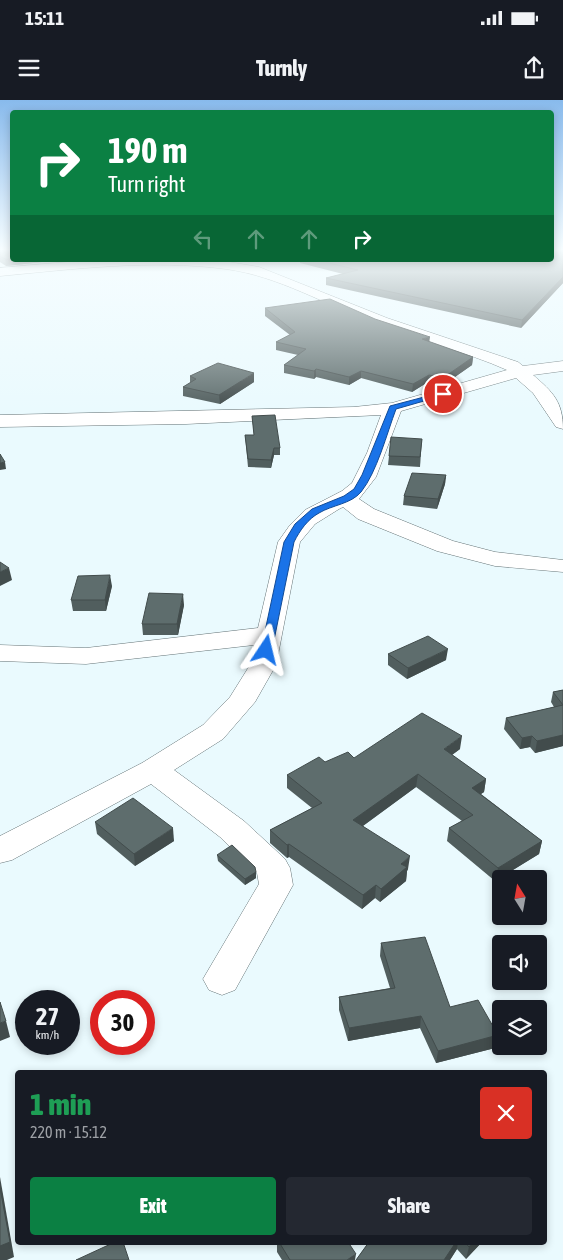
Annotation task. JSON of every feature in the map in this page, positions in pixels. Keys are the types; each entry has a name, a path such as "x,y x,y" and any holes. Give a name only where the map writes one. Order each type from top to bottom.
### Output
{"street":[{"path":"336,302 382,322 500,361 519,372 539,389 563,423"},
{"path":"0,421 291,416 393,408 519,372 563,366"},
{"path":"0,851 153,770 213,732 242,702 263,665 289,542 298,526 315,511 348,498 357,491 366,475 393,408"},
{"path":"348,498 353,506 366,514 445,546 495,559 559,566"},
{"path":"0,653 86,656 269,635"},
{"path":"153,770 232,829 273,868 276,885 222,979"}],"building":[{"path":"307,302 337,302 375,319 430,337 422,339 473,357 443,378 429,375 413,384 361,371 349,377 316,369 314,371 284,365 306,349 276,342 295,332 265,308"},
{"path":"439,302 539,302 522,320"},
{"path":"218,363 254,373 219,395 183,387 196,379 190,376"},
{"path":"275,415 280,448 274,448 271,460 248,459 245,435 254,435 252,416"},
{"path":"391,437 422,439 420,457 389,456"},
{"path":"0,454 5,462 0,463"},
{"path":"412,473 446,475 438,499 404,496"},
{"path":"0,562 9,568 0,572"},
{"path":"110,575 105,600 71,600 78,576"},
{"path":"149,593 183,594 177,624 142,624"},
{"path":"428,636 448,649 408,668 388,654"},
{"path":"563,690 563,705 553,692"},
{"path":"563,705 563,735 537,741 532,736 522,738 506,718"},
{"path":"422,713 462,736 444,749 486,779 472,788 542,841 498,868 449,828 473,815 418,774 353,820 410,856 401,864 407,867 381,889 376,885 363,895 289,844 287,845 270,830 322,803 287,775 319,757 325,762 348,752 354,758"},
{"path":"133,798 173,828 134,854 95,822"},
{"path":"232,845 255,867 256,872 245,879 217,855"},
{"path":"425,937 450,1007 478,1000 492,1024 492,1037 438,1051 421,1016 349,1028 339,997 395,988 381,943"},
{"path":"0,1002 6,1021 0,1023"},
{"path":"0,1188 10,1242 0,1246"},
{"path":"108,1245 124,1245 129,1260 76,1260"},
{"path":"281,1245 350,1245 356,1254 347,1260 290,1260"},
{"path":"367,1245 454,1245 444,1260 356,1260"}],"route":[{"path":"266,650 289,542 298,526 315,511 348,498 357,491 366,475 393,408 443,394"}]}
